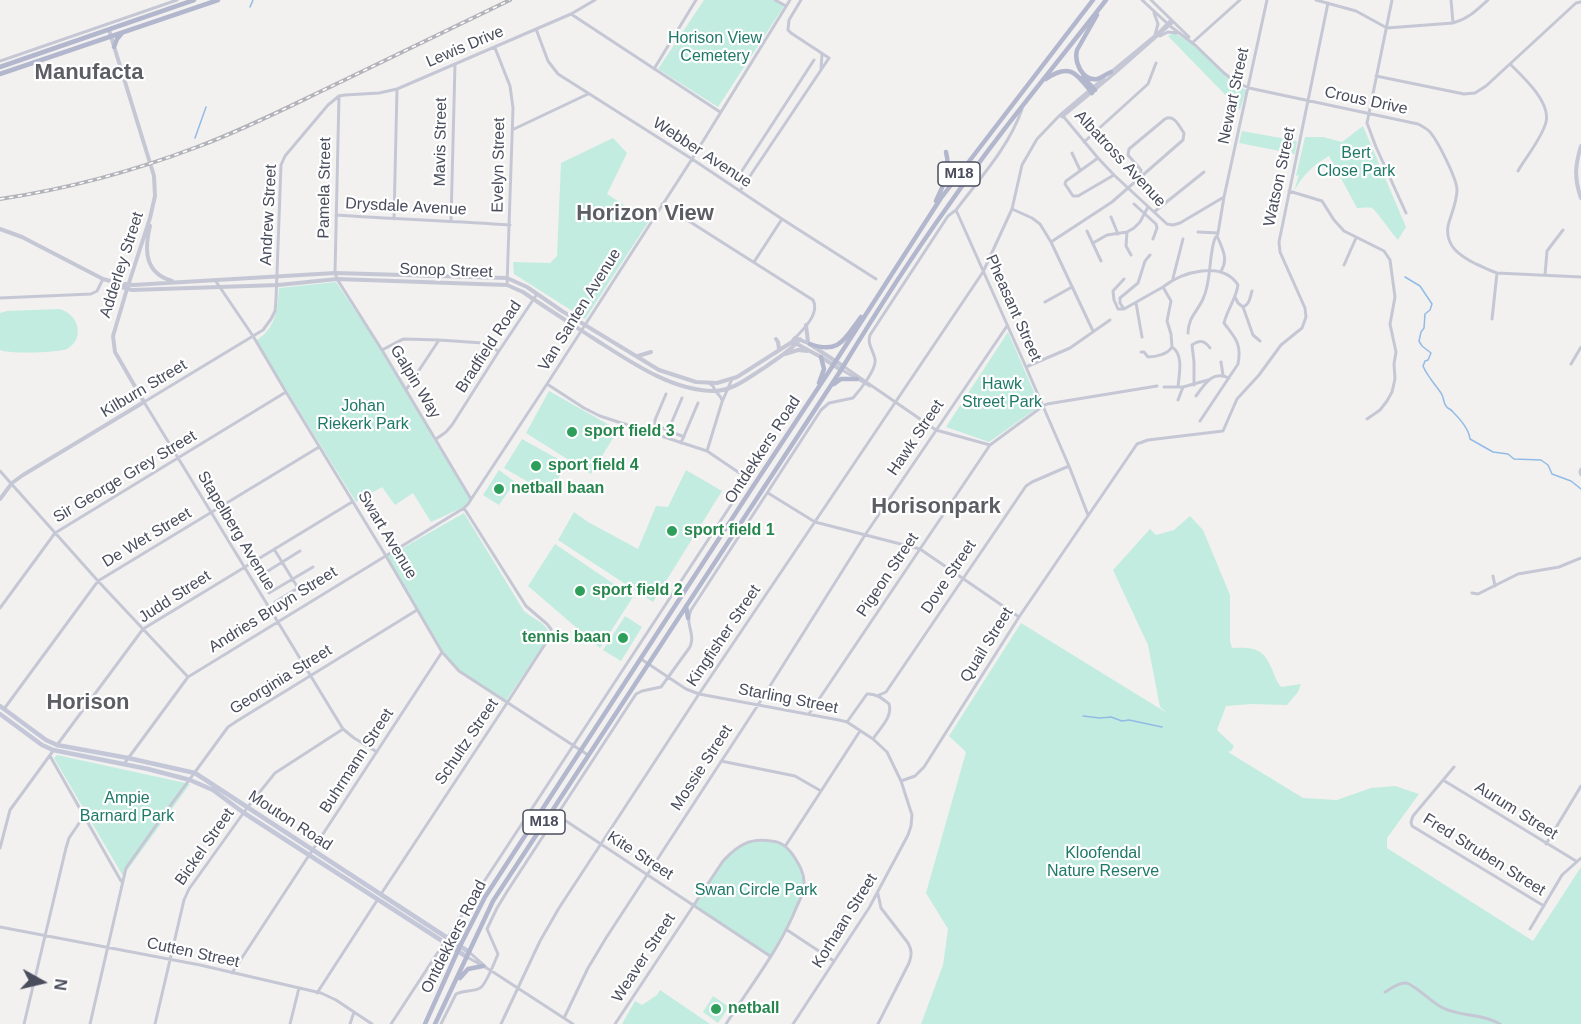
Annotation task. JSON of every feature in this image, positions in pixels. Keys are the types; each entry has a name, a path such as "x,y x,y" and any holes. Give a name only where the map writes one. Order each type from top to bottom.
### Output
{"main road":[{"path":"0,67 108,27 194,0"},
{"path":"0,74 218,0"},
{"name":"Ontdekkers Road","path":"425,1024 485,897 941,198 1094,0"},
{"path":"1092,90 1078,70 1076,56 1080,43 1106,0"},
{"name":"Ontdekkers Road","path":"435,1024 493,901 889,294 949,204 1106,0"},
{"path":"114,47 122,33"},
{"path":"1076,56 1079,67 1089,78 1099,78 1111,72"},
{"path":"1042,82 1058,71 1069,70 1092,90"},
{"path":"932,212 948,171 946,152"},
{"path":"809,343 826,348 838,345 845,340 875,300"},
{"path":"814,394 824,371 821,357"},
{"path":"822,398 837,381 845,378 857,379"},
{"path":"686,606 688,618"},
{"path":"1,712 52,753"},
{"name":"Mouton Road","path":"1,712 46,740 57,744 195,773 246,810"},
{"name":"Mouton Road","path":"52,753 124,764 190,780 213,790 468,954"},
{"path":"448,995 465,971 471,967 487,968"}],"street":[{"path":"0,61 108,27 177,0"},
{"name":"Lewis Drive","path":"339,96 372,94 397,88 495,48 571,14 595,0"},
{"path":"654,69 696,0"},
{"path":"775,0 786,6"},
{"name":"Van Santen Avenue","path":"464,508 692,159 790,0"},
{"path":"740,191 829,58 788,30 789,20 801,0"},
{"name":"Crous Drive","path":"1142,0 1169,25 1194,43"},
{"name":"Crous Drive","path":"1151,0 1224,73 1236,82 1249,88 1418,124 1426,129 1432,134 1457,188 1448,226 1448,236 1453,249 1461,255 1497,273 1581,277"},
{"path":"1194,43 1240,0"},
{"name":"Newart Street","path":"1188,333 1189,323 1203,299 1211,252 1218,235 1224,197 1267,0"},
{"path":"1316,0 1356,11 1387,28 1453,23 1466,18 1488,0"},
{"path":"1392,0 1367,120 1368,129 1406,213"},
{"path":"1451,0 1453,23"},
{"path":"1376,76 1469,94 1480,91 1576,1 1581,2"},
{"name":"Watson Street","path":"1222,431 1237,399 1281,345 1302,328 1305,321 1305,308 1279,247 1328,3"},
{"path":"1151,8 1158,21 1154,37"},
{"path":"571,14 720,112"},
{"path":"1057,119 1172,21"},
{"name":"Adderley Street","path":"108,27 155,181 155,196 150,218 127,286 114,331 113,346 144,402"},
{"name":"Webber Avenue","path":"536,29 545,55 555,71 876,279"},
{"path":"1057,119 1154,37 1171,31 1186,37"},
{"name":"Evelyn Street","path":"495,48 511,92 513,129 507,285"},
{"path":"821,70 822,54"},
{"path":"736,180 814,60"},
{"path":"1084,142 1148,84 1156,63"},
{"name":"Mavis Street","path":"451,221 455,64"},
{"path":"1510,64 1542,101 1546,113 1543,130 1518,171"},
{"path":"394,219 397,88"},
{"path":"513,129 588,94"},
{"name":"Pamela Street","path":"337,279 335,273 339,96"},
{"name":"Andrew Street","path":"278,285 281,163 328,105 339,96"},
{"name":"Ontdekkers Road","path":"441,1024 456,994 460,991 481,988 487,968 498,952 487,933 489,924 508,890 636,694 660,688 692,644 688,618 693,607 824,407 829,403 853,398 873,370 875,363 868,343 870,335 948,216 956,210 999,153 1015,126 1022,107"},
{"name":"Albatross Avenue","path":"1063,116 1114,175 1167,224 1175,224 1188,219 1224,197"},
{"path":"1051,242 1113,202 1183,140 1185,134 1174,119 1167,117 1130,148 1128,154 1141,170 1140,177"},
{"name":"Kingfisher Street","path":"501,1024 547,927 699,694 983,272 1012,209 1022,165 1041,134 1057,119"},
{"path":"1581,147 1575,172 1581,198"},
{"path":"1072,153 1080,170"},
{"path":"753,154 760,160"},
{"path":"1098,158 1065,182 1074,197 1114,175"},
{"path":"1154,213 1204,172"},
{"path":"1289,191 1322,201 1338,226 1388,256 1395,297 1390,324 1396,352 1395,382 1384,405 1367,419"},
{"path":"155,196 146,241 147,255 151,266 158,274 169,280 183,283"},
{"path":"662,204 813,300 816,309 796,341"},
{"path":"1134,204 1156,224 1153,239"},
{"path":"1093,243 1107,235 1127,232 1138,224 1148,207"},
{"path":"1012,209 1038,222 1051,242 1093,331"},
{"name":"Pheasant Street","path":"956,210 1069,466 1088,515"},
{"name":"Drysdale Avenue","path":"336,215 510,225"},
{"path":"1111,217 1118,234"},
{"path":"754,262 782,219"},
{"path":"0,229 22,237 103,279 127,286"},
{"path":"1545,275 1547,251 1563,230"},
{"path":"1088,231 1101,261"},
{"path":"1127,232 1126,246 1131,255"},
{"path":"1198,232 1218,235 1225,258 1225,265 1221,271"},
{"path":"1344,265 1356,238"},
{"path":"1173,278 1183,239"},
{"path":"1124,309 1119,300 1138,283 1145,261 1150,255"},
{"path":"1124,279 1115,288 1113,294 1116,307 1119,309 1136,303 1163,287 1173,278 1209,270 1221,271 1237,283 1235,297 1224,321 1225,326 1235,336 1239,353 1238,364 1200,421"},
{"name":"Sonop Street","path":"127,286 335,273 507,278 528,287 659,370 682,379 709,383 737,377 796,341"},
{"path":"1492,318 1497,273"},
{"path":"0,298 91,294 97,291 103,279"},
{"name":"Sonop Street","path":"127,286 132,290 278,285 337,279 507,285 523,292 637,366 682,385 714,391 727,389 742,382 778,358 796,341"},
{"name":"Galpin Way","path":"337,279 471,499"},
{"name":"Swart Avenue","path":"215,280 253,336 442,652 459,671 588,755"},
{"name":"Kilburn Street","path":"0,499 12,483 263,330 275,311 278,285"},
{"path":"1045,303 1071,287"},
{"path":"1141,352 1152,357 1168,352 1172,347 1167,321 1171,301 1163,287"},
{"path":"1243,307 1248,304 1252,291"},
{"name":"Bradfield Road","path":"436,439 452,425 537,294"},
{"path":"1235,297 1243,307 1253,335 1260,341"},
{"path":"1136,303 1143,337"},
{"path":"1026,367 1070,348 1110,320"},
{"path":"806,325 809,343"},
{"name":"Hawk Street","path":"865,535 1007,326"},
{"path":"382,350 404,339 440,339 483,343 499,351"},
{"path":"406,390 440,339"},
{"path":"776,339 779,345 778,350"},
{"path":"796,341 835,363"},
{"path":"796,341 809,343 857,379 865,382"},
{"path":"1194,385 1192,346 1196,342 1203,341 1210,348"},
{"path":"1172,347 1177,351 1179,357 1178,387"},
{"path":"1571,364 1581,347"},
{"path":"778,358 798,350 811,351"},
{"path":"637,356 650,352 651,365"},
{"path":"637,366 645,361 647,371"},
{"path":"1221,362 1223,375"},
{"path":"842,368 936,430 990,445"},
{"path":"1164,387 1194,385 1218,375 1229,378"},
{"path":"547,384 593,413 707,451 722,402 732,379"},
{"path":"1196,396 1208,380"},
{"path":"709,383 722,402"},
{"path":"1042,406 1157,386"},
{"path":"1178,400 1183,387"},
{"name":"Sir George Grey Street","path":"0,608 55,533 285,392"},
{"path":"666,394 655,423 656,427 684,436"},
{"path":"668,431 682,398"},
{"name":"Stapelberg Avenue","path":"144,402 344,729 377,752"},
{"path":"681,443 698,403"},
{"name":"Pigeon Street","path":"809,714 990,445 1042,406"},
{"name":"Quail Street","path":"901,781 915,776 924,767 1019,616 1137,444 1172,436 1222,431"},
{"name":"De Wet Street","path":"1,712 98,581 319,447"},
{"name":"Ontdekkers Road","path":"391,1024 744,485 741,474 707,451"},
{"name":"Dove Street","path":"886,692 1026,486 1069,466"},
{"path":"1581,469 1581,475"},
{"path":"0,471 188,677"},
{"path":"1108,487 1112,490"},
{"path":"768,493 815,522 920,549 1019,616"},
{"name":"Judd Street","path":"0,848 10,810 143,629 352,501"},
{"path":"1084,504 1095,506"},
{"name":"Andries Bruyn Street","path":"124,764 188,677 464,508"},
{"name":"Schultz Street","path":"317,993 549,639 551,629 526,606 464,508"},
{"name":"Mossie Street","path":"564,1018 595,955 758,705 865,535"},
{"path":"274,549 298,588"},
{"path":"263,574 300,551"},
{"path":"1472,592 1478,594 1518,574 1559,567 1581,558"},
{"path":"270,593 313,567"},
{"path":"1505,575 1506,580"},
{"path":"1493,576 1495,586"},
{"path":"275,602 316,578"},
{"name":"Georginia Street","path":"90,1024 122,882 129,863 232,724 417,610"},
{"name":"Buhrmann Street","path":"232,973 442,652"},
{"name":"Starling Street","path":"641,659 686,689 699,694 847,722 873,739 887,752 901,781 911,810 911,826"},
{"path":"877,696 886,692 886,701"},
{"path":"847,722 865,696 869,694 886,701 890,706 890,713 873,739"},
{"name":"Bickel Street","path":"155,1024 187,892 275,773 344,729"},
{"path":"786,845 860,731"},
{"path":"52,753 84,816 122,882"},
{"path":"722,761 795,776 821,791"},
{"path":"1443,780 1454,767"},
{"name":"Fred Struben Street","path":"1443,780 1413,816 1411,824 1414,828 1544,906"},
{"name":"Aurum Street","path":"1443,780 1576,861"},
{"path":"1545,844 1581,786"},
{"name":"Kite Street","path":"557,815 770,956"},
{"path":"24,1024 67,843 84,816"},
{"name":"Korhaan Street","path":"793,1024 878,894 911,826"},
{"path":"693,905 723,861 738,847 756,840 786,845 800,866 804,883 787,930 726,1024"},
{"path":"1530,929 1562,875 1581,858"},
{"path":"878,894 881,908 911,949 909,963 878,1024"},
{"name":"Weaver Street","path":"615,1024 693,905"},
{"path":"869,908 881,908"},
{"name":"Cutten Street","path":"0,927 170,959 299,988 336,1000 372,1024"},
{"path":"787,930 834,961"},
{"name":"Mouton Road","path":"468,954 573,1024"},
{"path":"1384,992 1406,983 1447,1010 1492,1019 1500,1024"},
{"path":"290,1024 299,988"},
{"path":"350,1024 354,1012"}],"green space":[{"name":"Horison View Cemetery","path":"704,0 772,0 784,6 718,107 658,69"},
{"path":"1174,33 1193,45 1227,77 1246,90 1240,110 1168,36"},
{"name":"Bert Close Park","path":"1363,126 1406,227 1398,240 1372,208 1357,208 1329,156 1309,171 1294,191 1305,137 1323,137 1342,142"},
{"path":"1242,131 1297,141 1295,154 1239,143"},
{"path":"613,138 627,153 607,194 649,221 585,319 514,274 513,262 550,263 557,256 561,163"},
{"name":"Johan Riekerk Park","path":"336,282 406,386 435,442 472,500 470,504 431,522 413,493 395,505 382,487 356,502 256,341 272,324 279,288"},
{"path":"59,309 71,315 77,326 76,339 67,349 34,352 0,350 0,313"},
{"name":"Hawk Street Park","path":"1008,332 1040,406 989,442 946,427"},
{"name":"sport field 3","path":"549,391 618,430 591,474 526,433"},
{"name":"sport field 4","path":"522,439 567,464 549,494 504,468"},
{"name":"netball baan","path":"499,470 515,482 499,505 483,495"},
{"name":"sport field 1","path":"686,470 722,491 653,602 558,540 574,512 638,549 656,506 668,507"},
{"path":"464,513 524,611 543,624 550,635 505,702 459,671 443,651 387,557"},
{"name":"Kloofendal Nature Reserve","path":"1190,516 1203,530 1230,595 1232,648 1250,648 1259,651 1267,659 1281,687 1301,684 1298,692 1287,705 1226,706 1217,730 1234,746 1228,752 1303,798 1337,800 1371,788 1395,786 1419,794 1387,838 1387,848 1533,941 1581,867 1581,1024 921,1024 943,965 948,929 926,893 966,752 949,736 1021,623 1167,713 1160,707 1148,645 1113,570 1150,529 1156,535 1174,530"},
{"name":"sport field 2","path":"555,544 633,597 600,648 528,586"},
{"name":"tennis baan","path":"625,616 642,627 621,661 603,650"},
{"name":"Ampie Barnard Park","path":"57,755 190,784 123,876 54,758"},
{"name":"Swan Circle Park","path":"771,841 786,845 800,866 804,887 794,915 770,956 693,905 723,861 745,843"},
{"path":"660,990 710,1024 622,1024 635,1001 642,1005 657,995"},
{"name":"netball","path":"713,996 729,1007 718,1023 703,1012"}],"waterway":[{"path":"250,7 253,0"},
{"path":"195,138 206,107"},
{"path":"1405,277 1420,286 1432,304 1430,310 1425,314 1424,328 1419,341 1431,353 1423,366 1442,395 1446,406 1466,428 1470,439 1493,452 1508,454 1514,459 1541,460 1548,465 1552,474 1571,481 1581,489"},
{"path":"1083,716 1111,717 1122,721 1129,720 1162,727"}],"railway":[{"path":"0,199 100,178 173,156 281,111 510,0"}],"place":[{"name":"sport field 3","path":"572,432"},
{"name":"sport field 4","path":"536,466"},
{"name":"netball baan","path":"499,489"},
{"name":"sport field 1","path":"672,531"},
{"name":"sport field 2","path":"580,591"},
{"name":"tennis baan","path":"623,638"},
{"name":"netball","path":"716,1009"}],"district":[{"name":"Manufacta","path":"89,73"},
{"name":"Horizon View","path":"645,214"},
{"name":"Horisonpark","path":"936,507"},
{"name":"Horison","path":"88,703"}]}
